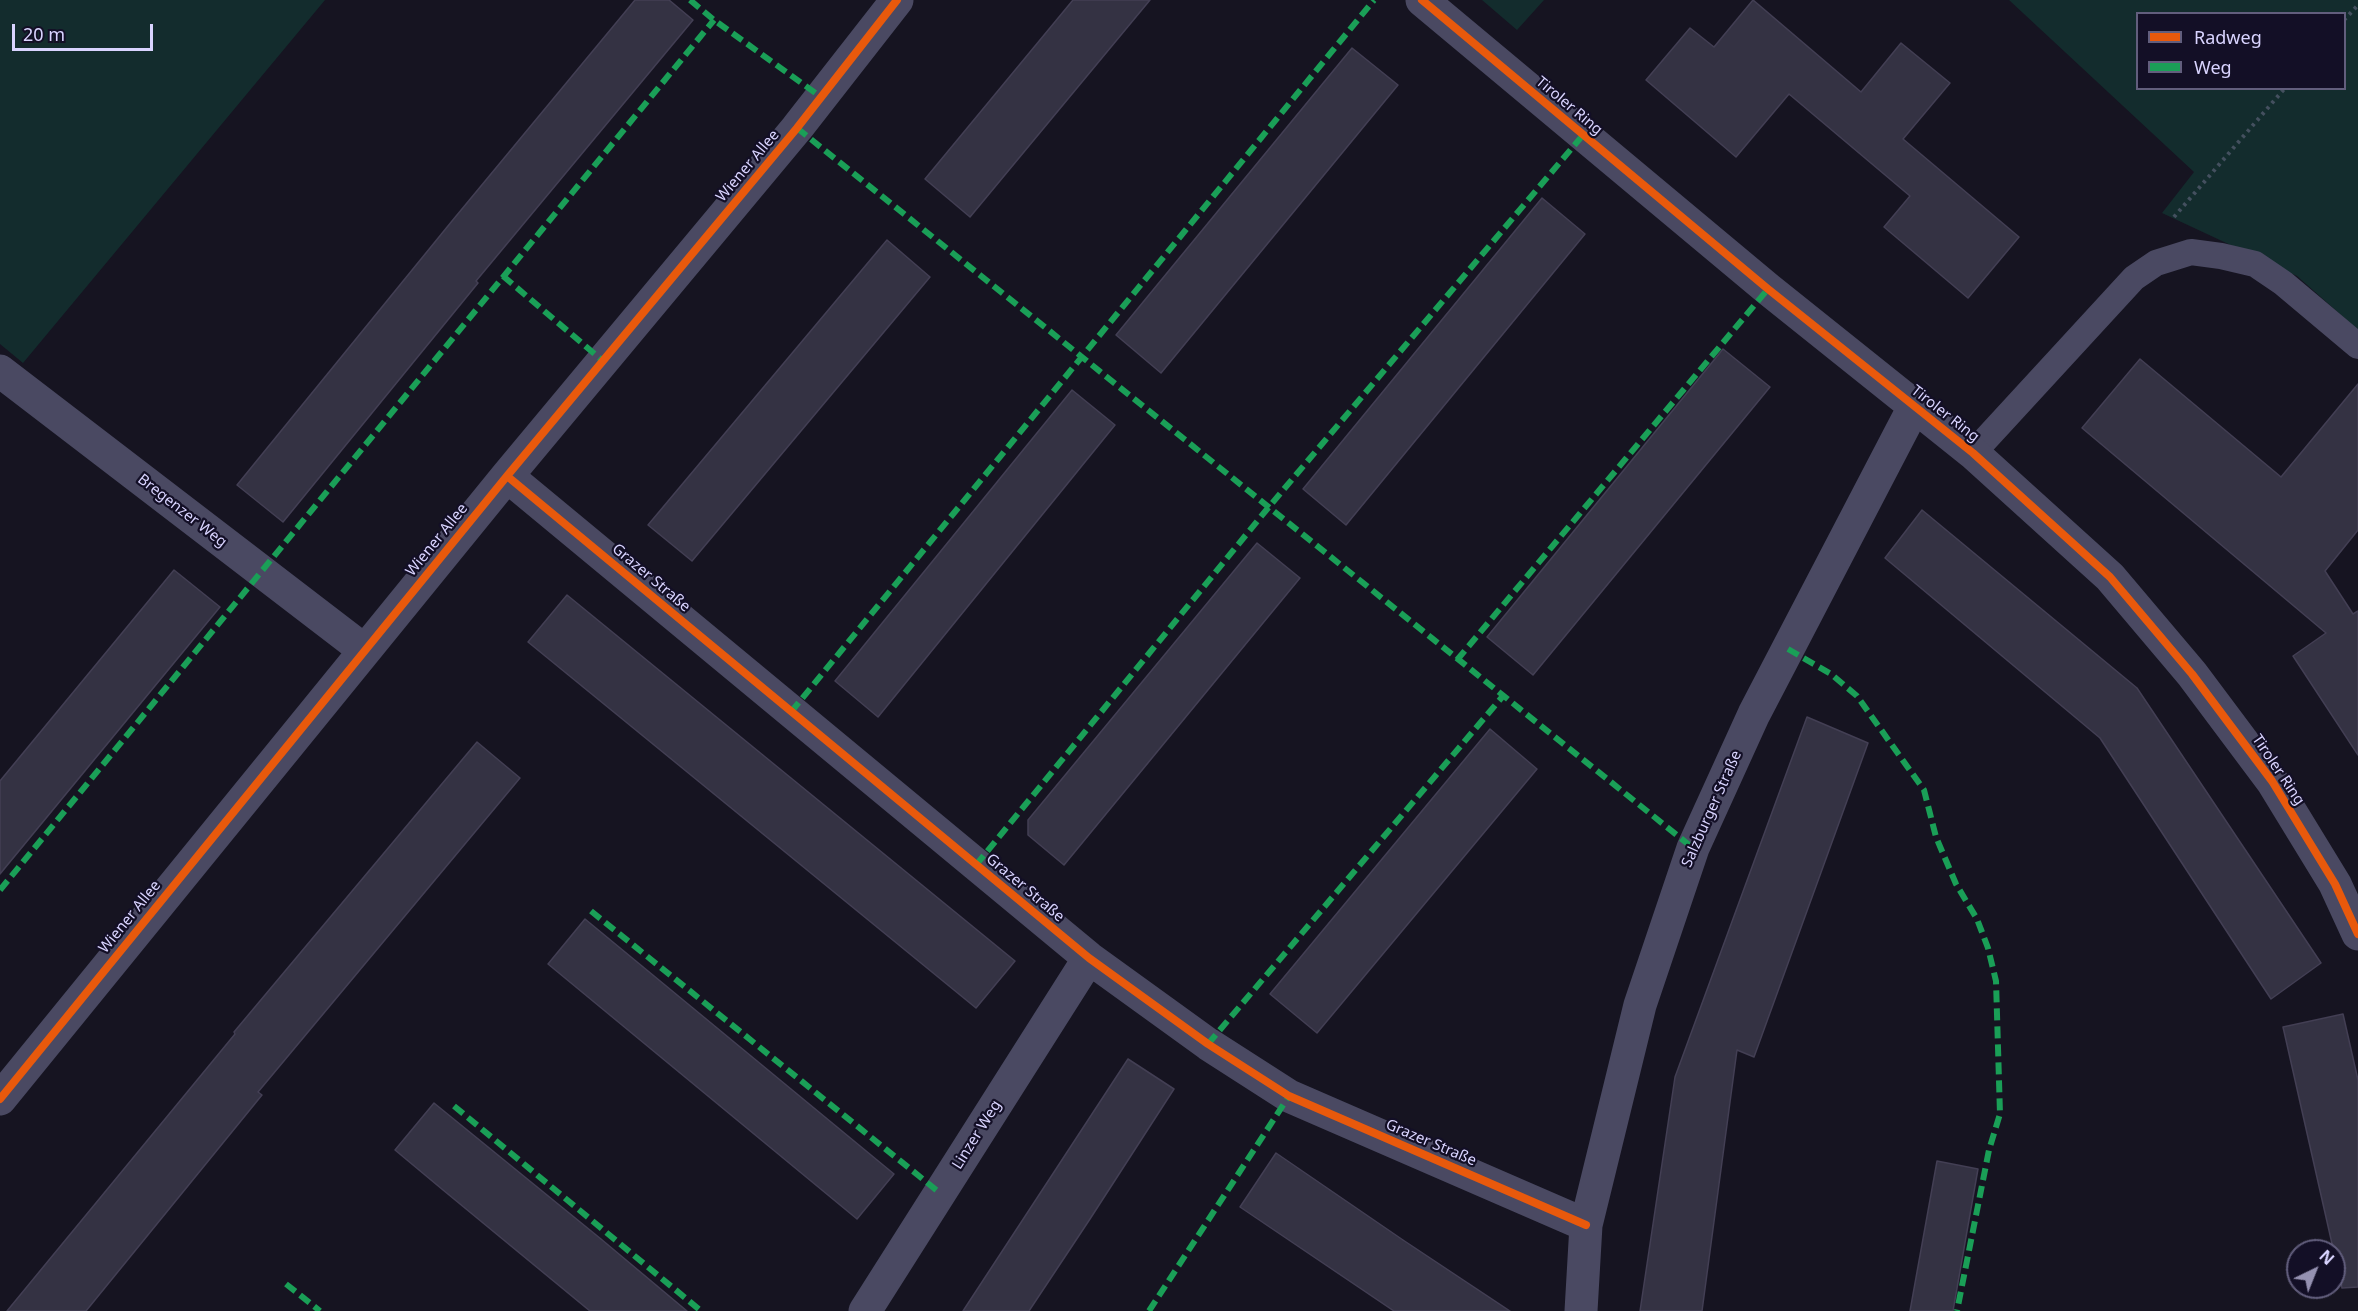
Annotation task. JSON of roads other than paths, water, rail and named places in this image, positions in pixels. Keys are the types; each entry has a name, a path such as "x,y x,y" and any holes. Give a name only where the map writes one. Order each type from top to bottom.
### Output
{"street":[{"name":"Wiener Allee","path":"0,1099 364,650 789,137 897,0"},
{"name":"Tiroler Ring","path":"1422,0 1760,282 1973,453 2110,577 2192,674 2272,781 2335,884 2358,934"},
{"name":"Bregenzer Weg","path":"0,371 364,650"},
{"name":"Salzburger Straße","path":"1581,1311 1586,1225 1640,1005 1693,848 1754,714 1914,407"},
{"name":"Grazer Straße","path":"507,476 1089,958 1208,1044 1289,1096 1586,1225"},
{"name":"Linzer Weg","path":"865,1311 1089,958"}],"lane":[{"path":"1973,453 2134,278 2156,263 2191,252 2255,264 2283,283 2358,346"}]}
